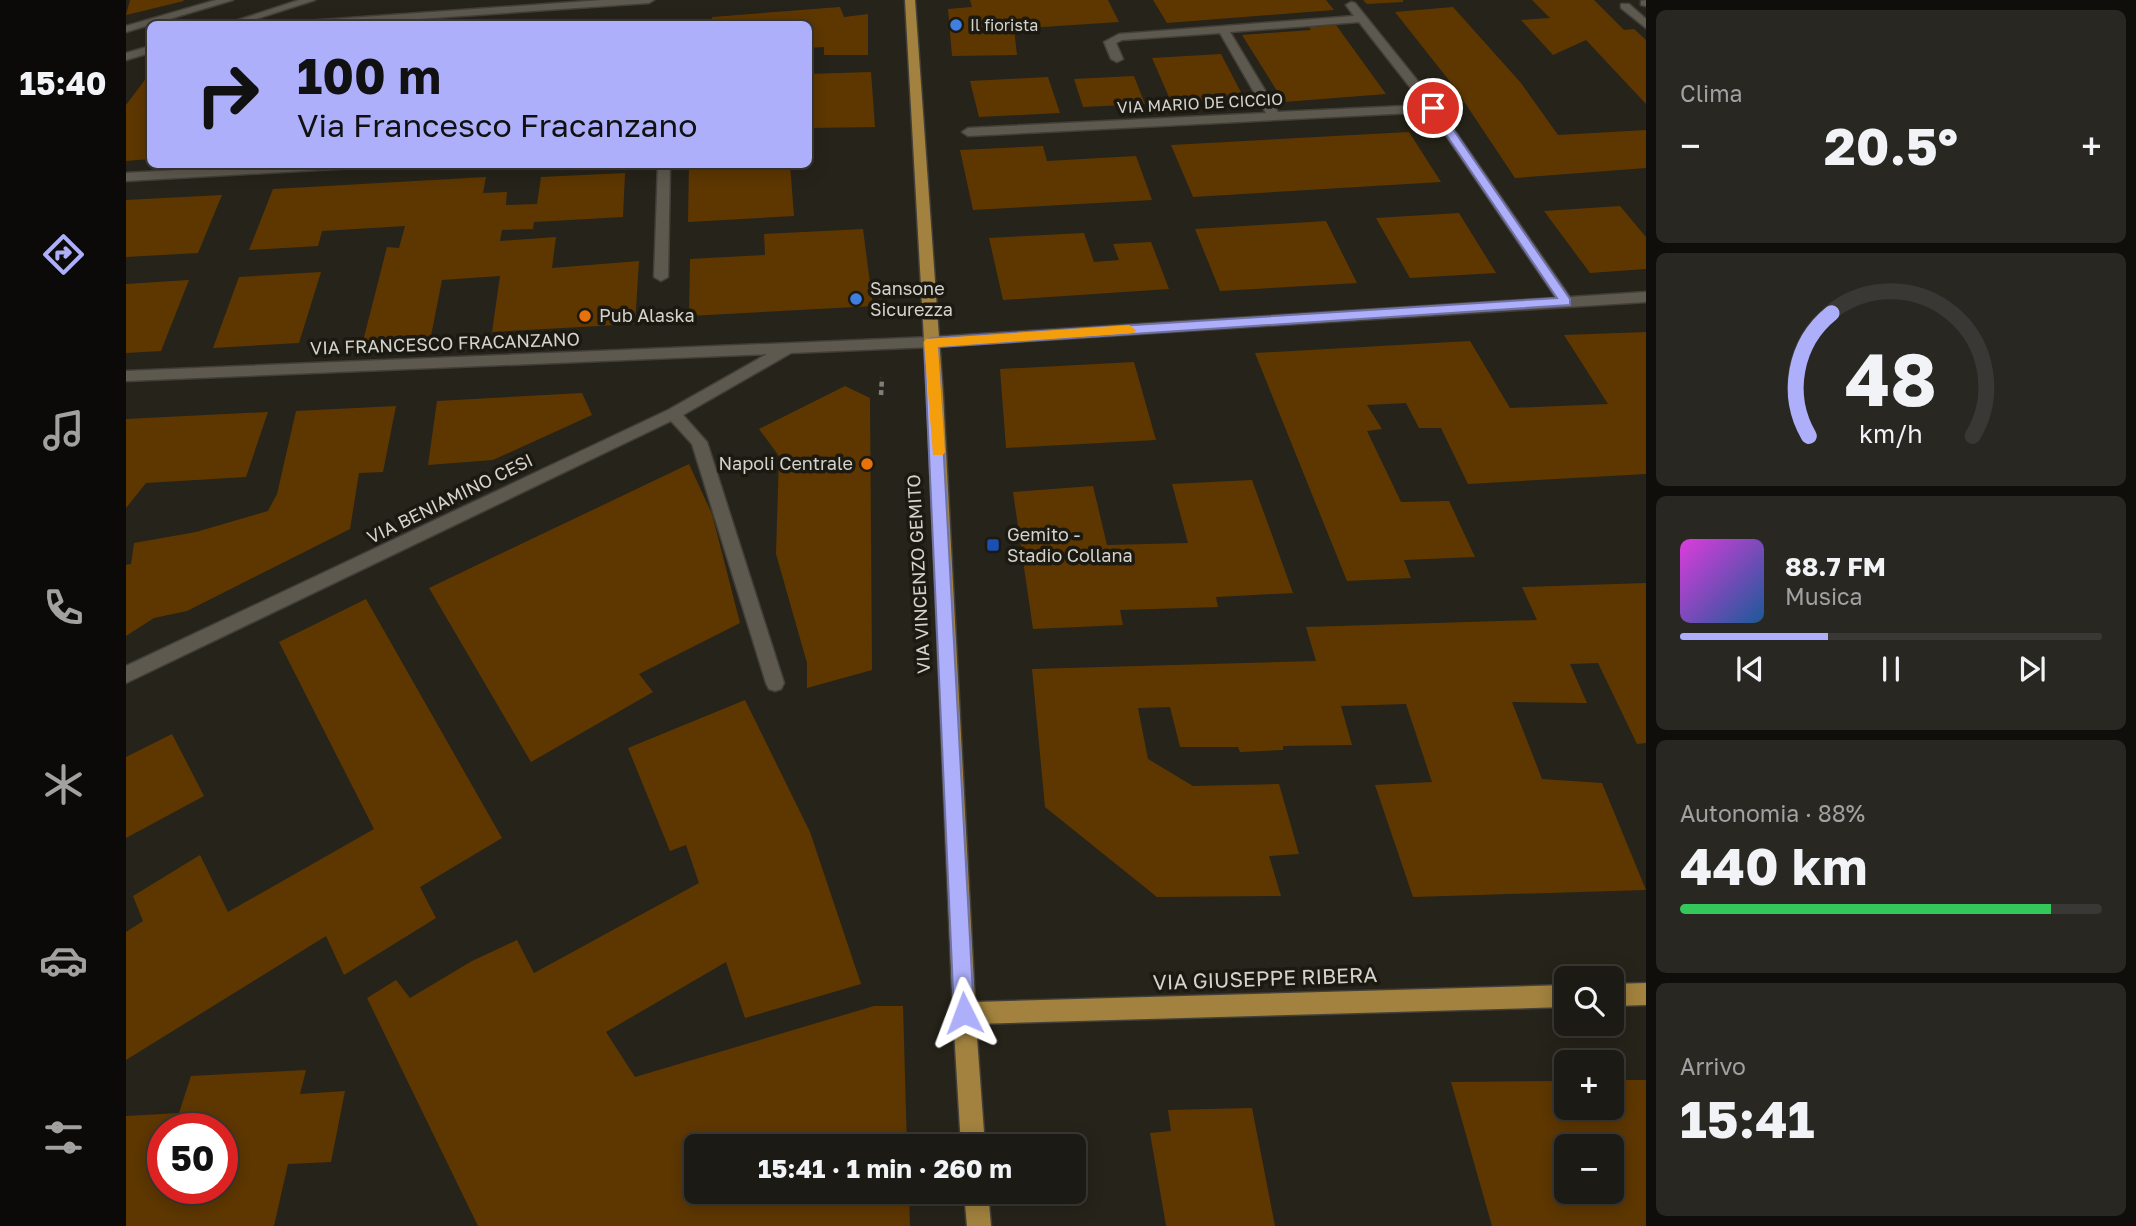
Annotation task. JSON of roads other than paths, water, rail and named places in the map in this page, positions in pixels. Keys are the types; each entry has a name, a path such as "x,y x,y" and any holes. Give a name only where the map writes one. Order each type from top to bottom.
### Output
{"main road":[{"name":"VIA VINCENZO GEMITO","path":"910,0 931,342 972,1134"},
{"path":"1624,995 1646,994"},
{"name":"VIA GIUSEPPE RIBERA","path":"964,1013 1554,996"},
{"path":"977,1204 979,1226"}],"street":[{"path":"154,21 228,0"},
{"path":"241,21 310,0"},
{"path":"352,21 649,0"},
{"path":"1351,5 1433,108 1566,302"},
{"path":"1625,6 1646,25"},
{"path":"1117,59 1110,41 1119,37 1362,19"},
{"path":"126,29 147,23"},
{"path":"1223,29 1274,116"},
{"path":"126,37 147,35"},
{"path":"126,57 147,51"},
{"name":"VIA MARIO DE CICCIO","path":"968,132 1433,108"},
{"path":"126,177 283,168"},
{"path":"661,276 664,168"},
{"name":"VIA FRANCESCO FRACANZANO","path":"126,376 931,342 1646,297"},
{"name":"VIA BENIAMINO CESI","path":"126,676 673,414 786,349"},
{"path":"673,414 699,442 775,683"}],"place":[{"name":"Il fiorista","path":"956,25"},
{"name":"Sansone Sicurezza","path":"856,299"},
{"name":"Pub Alaska","path":"585,316"},
{"name":"Napoli Centrale","path":"867,464"},
{"name":"Gemito - Stadio Collana","path":"993,545"}]}
